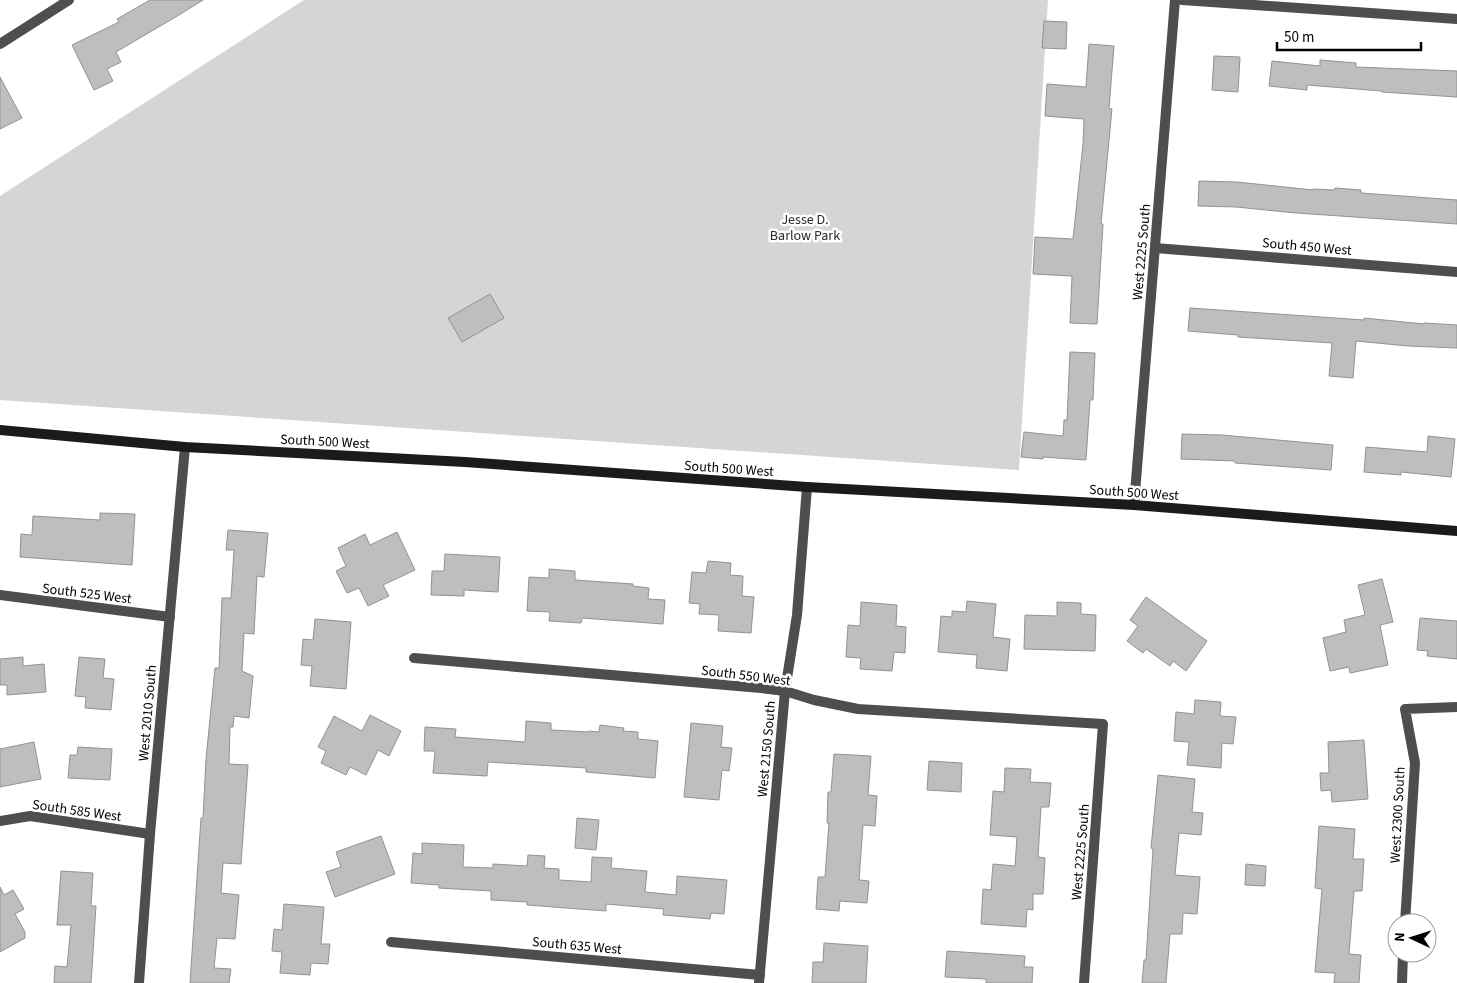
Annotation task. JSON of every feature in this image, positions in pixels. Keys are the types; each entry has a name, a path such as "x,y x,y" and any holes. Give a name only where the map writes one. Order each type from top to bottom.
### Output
{"street":[{"path":"0,44 69,0"},
{"name":"West 2225 South","path":"1134,505 1175,0"},
{"path":"1182,0 1457,19"},
{"name":"South 450 West","path":"1155,248 1457,272"},
{"name":"South 500 West","path":"0,430 185,447 465,462 807,487 1134,505 1457,531"},
{"name":"West 2010 South","path":"139,983 150,834 185,447"},
{"name":"West 2150 South","path":"759,979 785,691 797,615 807,487"},
{"name":"South 525 West","path":"0,595 170,617"},
{"name":"South 550 West","path":"414,658 785,691 814,700 858,709 1103,724"},
{"name":"West 2300 South","path":"1406,913 1415,763 1405,709 1457,707"},
{"name":"West 2225 South","path":"1084,983 1103,724"},
{"name":"South 585 West","path":"0,821 30,816 150,834"},
{"name":"South 635 West","path":"392,942 759,979"},
{"path":"1402,983 1403,963"}],"green space":[{"name":"Jesse D. Barlow Park","path":"304,0 1048,0 1019,470 0,400 0,196"}],"building":[{"path":"150,0 203,0 116,52 121,62 107,69 113,81 94,90 72,45 119,22 117,19"},
{"path":"1044,21 1067,22 1066,49 1042,48"},
{"path":"1089,44 1114,46 1109,108 1112,109 1101,224 1103,224 1097,324 1070,323 1072,276 1033,274 1035,237 1073,239 1083,144 1084,119 1045,116 1047,84 1086,87"},
{"path":"1214,56 1240,57 1238,92 1212,90"},
{"path":"1320,60 1356,63 1356,67 1457,71 1457,97 1307,85 1307,90 1269,86 1272,61 1320,66"},
{"path":"0,77 22,118 0,129"},
{"path":"1199,181 1237,182 1313,190 1334,190 1335,188 1361,190 1361,193 1457,200 1457,224 1236,207 1198,206"},
{"path":"490,294 504,318 462,342 448,318"},
{"path":"1190,308 1457,325 1457,348 1356,341 1353,378 1329,376 1332,343 1238,337 1238,335 1188,331"},
{"path":"1070,352 1095,353 1093,400 1090,400 1086,460 1021,457 1024,432 1063,436 1064,420 1067,420"},
{"path":"1182,434 1222,435 1333,445 1331,470 1235,463 1235,461 1181,459"},
{"path":"1428,436 1455,439 1451,477 1401,472 1401,475 1364,472 1366,447 1427,452"},
{"path":"100,513 135,514 132,565 20,557 21,534 32,535 33,516 100,520"},
{"path":"228,530 268,533 264,577 257,576 254,634 244,633 242,671 253,676 249,718 234,716 233,727 230,727 229,764 248,765 241,864 223,863 221,893 239,895 235,939 217,938 214,968 231,969 229,983 190,983 206,759 215,668 219,668 222,598 231,598 234,550 226,550"},
{"path":"397,532 415,570 383,585 389,596 368,606 359,588 347,593 336,571 346,566 338,548 365,534 370,545"},
{"path":"445,554 500,557 498,592 464,590 464,596 431,595 432,571 444,571"},
{"path":"708,561 731,563 730,575 743,576 742,596 754,597 751,633 718,631 719,615 699,614 700,604 689,603 692,572 706,573"},
{"path":"549,569 575,571 575,580 633,584 633,586 649,588 648,599 665,600 663,624 582,618 581,623 549,621 550,612 527,611 529,577 549,578"},
{"path":"1382,579 1393,622 1380,625 1388,665 1350,673 1349,667 1330,671 1323,638 1346,632 1344,620 1365,615 1358,585"},
{"path":"1146,597 1207,641 1186,671 1173,661 1170,666 1146,649 1143,653 1127,641 1138,626 1130,620"},
{"path":"967,601 996,604 993,637 1010,639 1007,671 976,668 977,655 938,652 941,616 952,617 952,611 966,612"},
{"path":"861,602 897,605 896,626 906,627 905,653 894,652 892,671 860,669 861,658 846,657 848,625 860,626"},
{"path":"1057,602 1081,603 1081,614 1096,615 1095,651 1024,649 1025,615 1057,616"},
{"path":"1420,618 1457,621 1457,659 1427,656 1428,651 1417,650"},
{"path":"315,619 351,622 346,689 310,686 312,666 301,665 303,639 313,640"},
{"path":"23,657 23,666 44,664 46,692 7,695 7,685 0,685 0,659"},
{"path":"79,657 105,659 103,678 114,679 111,710 85,708 86,697 75,696"},
{"path":"1195,700 1221,702 1220,716 1236,717 1233,744 1222,743 1221,768 1187,765 1189,742 1174,741 1176,712 1194,714"},
{"path":"370,715 401,731 389,756 378,750 366,775 350,767 346,775 321,763 326,751 318,747 334,716 362,731"},
{"path":"526,721 551,723 551,730 599,732 600,725 624,728 623,731 638,732 638,739 658,741 655,778 586,772 586,768 488,762 487,776 433,773 435,751 424,751 425,727 456,729 455,737 525,742"},
{"path":"691,723 723,726 721,747 732,748 729,771 722,770 719,800 684,797"},
{"path":"1364,740 1368,799 1332,802 1331,790 1321,791 1320,773 1329,773 1328,742"},
{"path":"34,742 41,779 0,787 0,749"},
{"path":"78,747 112,749 110,780 68,778 70,755 77,755"},
{"path":"834,754 871,756 868,795 877,796 875,826 863,825 859,880 869,881 867,903 840,901 839,911 816,909 818,877 825,877 829,823 827,823 828,792 831,792"},
{"path":"929,761 962,763 961,792 927,790"},
{"path":"1005,768 1031,769 1030,782 1051,783 1049,807 1041,807 1038,857 1045,858 1043,894 1033,894 1033,910 1027,909 1026,927 981,924 983,889 991,890 993,864 1015,866 1017,837 990,835 993,791 1004,792"},
{"path":"1158,775 1195,779 1192,812 1203,813 1201,835 1179,833 1175,875 1200,877 1197,914 1183,913 1182,934 1170,934 1166,983 1142,983 1144,960 1146,960 1153,849 1151,848"},
{"path":"577,818 599,820 596,850 575,848"},
{"path":"1319,826 1355,829 1353,859 1364,859 1362,891 1354,891 1349,954 1361,955 1359,983 1334,983 1335,973 1315,972 1322,889 1315,888"},
{"path":"381,836 395,874 335,897 326,872 341,867 336,852"},
{"path":"422,843 464,845 463,867 493,868 493,864 527,866 528,855 545,856 544,868 559,869 559,880 591,882 592,857 612,858 611,868 647,871 645,892 676,895 677,876 727,880 724,914 711,913 710,919 663,915 664,909 606,904 606,911 527,905 527,902 491,900 491,891 439,888 439,885 411,883 413,853 422,854"},
{"path":"1246,864 1266,866 1265,886 1245,885"},
{"path":"61,871 93,873 91,906 96,906 91,983 54,983 55,966 67,967 71,925 57,925"},
{"path":"0,887 4,895 13,890 24,909 15,914 25,932 25,938 0,952"},
{"path":"284,904 324,907 321,944 330,944 328,964 311,963 310,975 280,973 282,952 272,951 274,929 282,930"},
{"path":"824,943 868,946 866,983 812,983 813,962 823,962"},
{"path":"947,951 1025,956 1024,967 1033,967 1032,983 986,983 986,979 945,977"}]}
